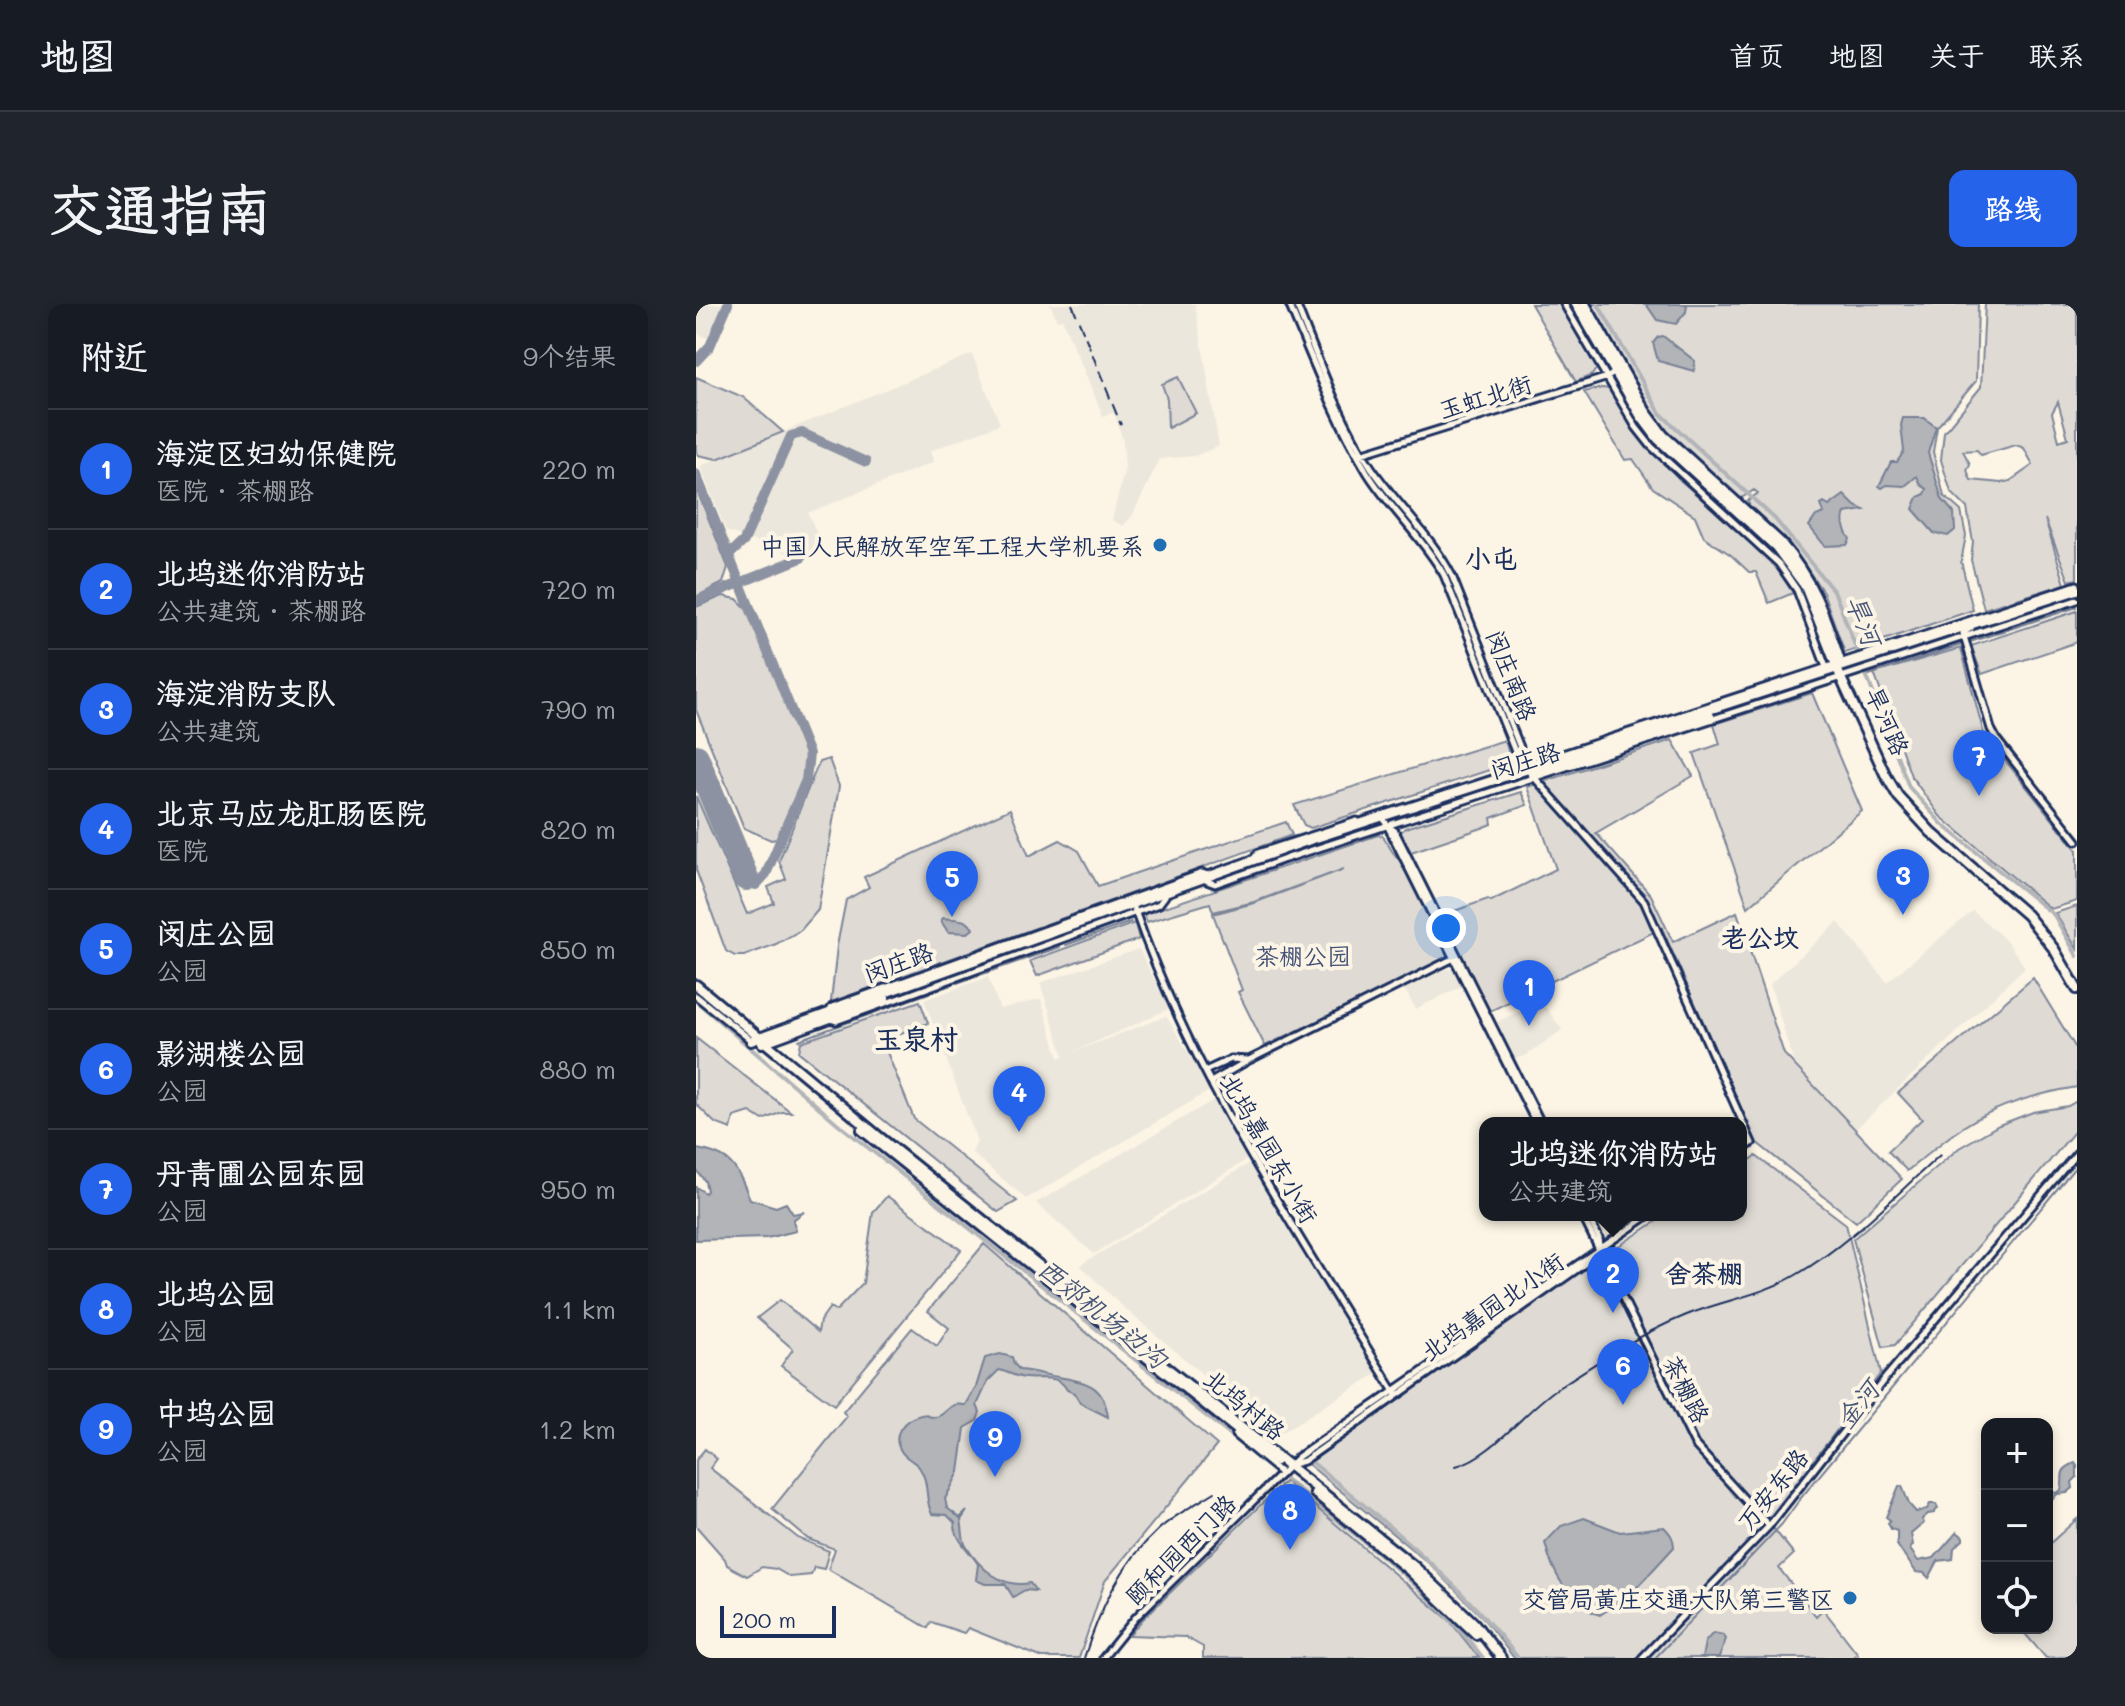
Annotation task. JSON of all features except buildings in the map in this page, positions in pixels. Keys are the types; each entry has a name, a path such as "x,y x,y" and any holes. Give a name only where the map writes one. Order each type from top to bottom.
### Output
{"main road":[{"name":"旱河路","path":"1576,304 1615,373 1643,413 1676,450 1780,542 1796,561 1821,604 1885,774 1898,796 1931,832 2027,915 2048,941 2077,989"},
{"name":"旱河路","path":"1585,304 1615,373"},
{"path":"1865,662 1965,639 2077,593"},
{"path":"1845,669 1983,621 2077,593"},
{"name":"旱河路","path":"1845,669 1890,772 1912,805 1935,829 2031,911 2077,978"},
{"name":"闵庄路","path":"829,1016 1208,878 1385,821 1826,670 1845,669"},
{"name":"闵庄路","path":"759,1040 1135,910 1253,860 1385,821 1475,784 1762,699 1845,669"},
{"name":"北坞村路","path":"696,991 1410,1571 1469,1626 1495,1658"},
{"name":"北坞村路","path":"759,1040 886,1150 1234,1431 1425,1576 1474,1623 1501,1658"}],"street":[{"name":"闵庄南路","path":"1289,304 1335,415 1360,454 1448,569 1529,770"},
{"name":"闵庄南路","path":"1296,304 1360,454"},
{"name":"旱河路","path":"1564,304 1615,373 1636,427 1651,446 1779,564 1797,590 1826,670"},
{"name":"玉虹北街","path":"1360,454 1615,373"},
{"path":"1865,662 2077,593"},
{"path":"1983,621 1965,639 1991,729 2077,841"},
{"name":"闵庄路","path":"1529,770 1774,701 1845,669"},
{"path":"1762,699 1774,701"},
{"path":"1529,770 1644,901 1740,1117"},
{"name":"闵庄路","path":"1253,860 1258,853 1443,795"},
{"path":"1385,821 1395,831 1535,1117"},
{"name":"北坞嘉园东小街","path":"1135,910 1164,989 1205,1071 1395,1393"},
{"path":"1211,1082 1455,958"},
{"path":"1205,1071 1231,1059 1249,1060"},
{"name":"万安东路","path":"1642,1658 1769,1526 1887,1376 2077,1153"},
{"name":"茶棚路","path":"1589,1221 1599,1238 1599,1250 1695,1445 1769,1526"},
{"name":"北坞嘉园北小街","path":"1285,1469 1304,1461 1395,1393 1593,1258 1599,1250 1640,1221"},
{"name":"颐和园西门路","path":"1103,1658 1136,1617 1285,1469"}],"shaded area":[{"path":"696,304 734,304 716,342 696,333"},
{"path":"1050,304 1195,304 1219,446 1195,456 1160,459 1132,516 1123,526 1112,520 1125,468 1123,441 1115,415 1103,416 1062,319 1057,320"},
{"path":"1646,304 1687,304 1686,312 1676,324 1657,320"},
{"path":"1663,336 1695,361 1694,371 1658,361 1653,343"},
{"path":"972,354 1000,424 930,451 934,462 808,513 824,549 801,558 726,531 700,466"},
{"path":"1903,418 1924,418 1936,427 1928,453 1942,499 1954,513 1955,530 1948,536 1934,533 1913,509 1918,497 1925,494 1927,489 1917,476 1905,486 1879,486 1891,462 1897,462 1904,451"},
{"path":"1844,495 1864,510 1845,513 1844,526 1850,539 1847,545 1825,546 1809,526 1816,516 1824,513 1821,505 1829,506"},
{"path":"1973,911 2007,941 2025,967 1856,1129 1793,1061 1770,984 1838,922 1887,982"},
{"path":"943,918 964,921 973,929 968,933 948,932 941,921"},
{"path":"1139,949 1169,1009 1071,1053 1166,1016 1211,1090 1026,1199 972,1153 977,1141 924,1000 988,977 1000,1009 1041,999 1059,1058 1064,1056 1040,983"},
{"path":"1446,969 1455,970 1462,986 1416,1009 1404,989"},
{"path":"1541,1000 1562,1030 1525,1056 1515,1059 1497,1022"},
{"path":"1214,1100 1248,1159 1094,1254 1036,1203"},
{"path":"696,1149 718,1155 732,1164 750,1199 776,1207 786,1203 793,1214 804,1212 793,1220 796,1231 767,1238 696,1240 696,1187 705,1193 707,1191 705,1181 696,1170"},
{"path":"1250,1163 1378,1373 1276,1436 1125,1309 1080,1265"},
{"path":"1000,1354 1012,1357 1020,1370 1092,1386 1102,1398 1108,1417 1080,1403 1074,1393 1054,1379 1022,1377 999,1370 988,1381 977,1405 980,1412 977,1421 965,1428 959,1472 945,1499 947,1508 960,1518 967,1511 961,1520 964,1540 978,1562 1001,1580 1030,1583 1036,1591 1025,1590 1013,1597 1005,1584 985,1584 976,1580 978,1564 960,1540 955,1523 947,1515 932,1514 922,1473 903,1453 897,1439 900,1428 915,1417 926,1414 936,1417 954,1405 966,1405 976,1387 985,1358"},
{"path":"2075,1463 2077,1466 2073,1488 2053,1499 2053,1492 2061,1490 2063,1471"},
{"path":"1899,1486 1902,1486 1916,1512 1927,1509 1930,1504 1936,1504 1938,1508 1922,1519 1924,1523 1911,1534 1913,1545 1910,1549 1918,1561 1934,1558 1957,1532 1963,1537 1954,1548 1953,1559 1938,1561 1929,1578 1924,1573 1916,1572 1897,1545 1897,1531 1891,1529 1890,1520 1886,1517"},
{"path":"1584,1518 1620,1532 1664,1527 1674,1544 1630,1595 1600,1615 1589,1611 1571,1596 1552,1565 1545,1543 1561,1526"},
{"path":"1713,1633 1726,1639 1719,1658 1702,1658 1705,1642"}],"green space":[{"path":"1531,304 1560,304 1597,368 1592,375 1576,382"},
{"path":"1591,304 1978,304 1976,381 1937,427 1933,452 1944,496 1961,511 1966,536 1961,561 1973,610 1845,653 1823,592 1790,544 1749,505 1748,501 1758,493 1754,490 1740,499 1675,442 1655,416"},
{"path":"1985,304 2077,304 2077,579 2069,581 2045,519 2065,584 1984,609 1971,560 1973,542 1967,508 1951,492 1941,460 1944,432 1981,387","holes":["2058,402 2068,438 2059,441 2052,413","2016,445 2024,448 2033,465 2010,481 1971,480 1967,470 1970,464 1963,451 1977,450 1981,455"]},
{"path":"696,377 743,397 783,432 717,459 698,455"},
{"path":"1178,377 1196,413 1168,428 1167,399 1162,384"},
{"path":"1610,389 1633,427 1680,480 1774,563 1793,593 1769,603 1756,572 1749,572 1704,537 1695,516 1653,488 1633,459 1625,460 1584,392"},
{"path":"696,488 728,567 723,583 696,597"},
{"path":"723,596 737,599 747,609 804,748 804,777 776,839 771,840 744,828 696,710 696,607"},
{"path":"2077,611 2077,642 1982,674 1971,646"},
{"path":"1961,648 1984,734 2077,850 2077,901 2051,909 1940,816 1911,776 1874,673"},
{"path":"1812,693 1862,811 1748,907 1694,753 1720,744 1714,724"},
{"path":"1505,740 1510,758 1508,764 1311,828 1304,825 1294,805"},
{"name":"茶棚公园","path":"1672,740 1693,776 1596,833 1651,895 1673,942 1737,912 1784,1054 1902,1179 1856,1222 1756,1142 1662,928 1488,1012 1458,954 1265,1046 1238,992 1242,990 1213,914 1254,903 1344,869 1254,902 1213,912 1210,903 1147,922 1144,914 1378,835 1383,836 1443,915 1488,899 1491,901 1556,869 1527,787"},
{"path":"829,759 839,786 818,910 801,930 776,944 744,956 735,956 726,951 696,870 696,796 747,914 774,903 768,887 786,879 779,861 819,762"},
{"path":"1521,792 1527,805 1491,818 1492,824 1482,828 1411,852 1400,833 1405,828"},
{"path":"1010,809 1029,856 1060,840 1079,851 1098,886 1286,822 1292,835 831,1002 846,900 869,887 864,877"},
{"path":"2077,906 2077,949 2055,913"},
{"path":"1135,923 1139,939 1037,976 1030,961"},
{"path":"2033,978 2077,1050 2077,1087 2046,1093 1983,1115 1907,1171 1888,1151 1922,1119 1898,1093"},
{"path":"920,1001 928,1023 882,1040 914,1119 1017,1201 998,1212 799,1052 801,1042"},
{"path":"696,1038 791,1112 782,1112 763,1120 750,1112 734,1117 731,1129 715,1123 696,1104"},
{"path":"2077,1101 2077,1127 2074,1132 1895,1345 1883,1347 1853,1239 1959,1148 1999,1125 2033,1112 2068,1106"},
{"path":"1756,1156 1846,1224 1881,1373 1766,1522 1766,1527 1640,1658 1514,1658 1482,1617 1432,1566 1308,1464 1657,1221 1747,1221 1747,1162"},
{"path":"887,1196 961,1250 834,1405 781,1366 793,1349 757,1318 780,1300 818,1332 820,1321 830,1307 836,1311 863,1283 873,1212"},
{"path":"984,1244 1217,1445 1105,1581 1079,1658 1043,1658 968,1628 964,1633 931,1622 928,1628 828,1569 835,1549 808,1539 772,1509 847,1416 843,1412 912,1328 937,1346 949,1328 928,1311"},
{"path":"705,1449 717,1459 710,1468 798,1538 829,1551 824,1569 814,1567 811,1575 790,1577 776,1569 762,1567 747,1576 727,1565 696,1526 696,1460"},
{"path":"1285,1481 1449,1620 1479,1658 1203,1658 1203,1647 1185,1637 1129,1635"},
{"path":"2077,1519 2077,1656 2046,1658 2025,1634 2053,1634 2053,1541"},
{"path":"1773,1528 1794,1554 1779,1568 1816,1616 1823,1609 1858,1654 1852,1658 1648,1658"}],"waterway":[{"name":"旱河","path":"1598,304 1660,413 1775,519 1835,593 1909,787 1942,824 2054,915 2077,956"},
{"path":"1866,676 2077,607"},
{"path":"1066,945 1131,922"},
{"path":"957,983 1060,947"},
{"path":"799,1040 951,985"},
{"name":"西郊机场边沟","path":"696,1001 837,1123 1264,1462"},
{"name":"金河","path":"1655,1658 1782,1524 2077,1165"},
{"path":"1313,1463 1446,1578 1518,1658"},
{"name":"西郊机场边沟","path":"1280,1475 1413,1583 1483,1658"}],"taxiway":[{"path":"696,361 710,346 728,304"},
{"path":"729,555 744,541 791,436 802,433 866,462"},
{"path":"696,474 809,754 806,780 766,874 756,885 746,878"},
{"path":"696,601 801,558"}],"runway":[{"path":"696,757 746,878"}],"tram line":[{"path":"1456,1466 1470,1461 1497,1442 1548,1395 1635,1340 1696,1311 1769,1288 1816,1263 1853,1234 1940,1155"},
{"path":"1084,1658 1104,1605 1133,1558 1164,1525 1215,1492"}],"railway":[{"path":"1072,304 1121,425"}],"place":[{"name":"中国人民解放军空军工程大学机要系","path":"1160,545"},
{"name":"丹青圃公园东园","path":"1979,796"},
{"name":"海淀消防支队","path":"1903,915"},
{"name":"闵庄公园","path":"952,917"},
{"name":"海淀区妇幼保健院","path":"1529,1026"},
{"name":"北京马应龙肛肠医院","path":"1019,1132"},
{"name":"北坞迷你消防站","path":"1613,1313"},
{"name":"影湖楼公园","path":"1623,1405"},
{"name":"中坞公园","path":"995,1477"},
{"name":"北坞公园","path":"1290,1550"},
{"name":"交管局黄庄交通大队第三警区","path":"1850,1598"}],"district":[{"name":"小屯","path":"1491,558"},
{"name":"老公坟","path":"1760,937"},
{"name":"玉泉村","path":"916,1038"},
{"name":"舍茶棚","path":"1704,1273"}]}
